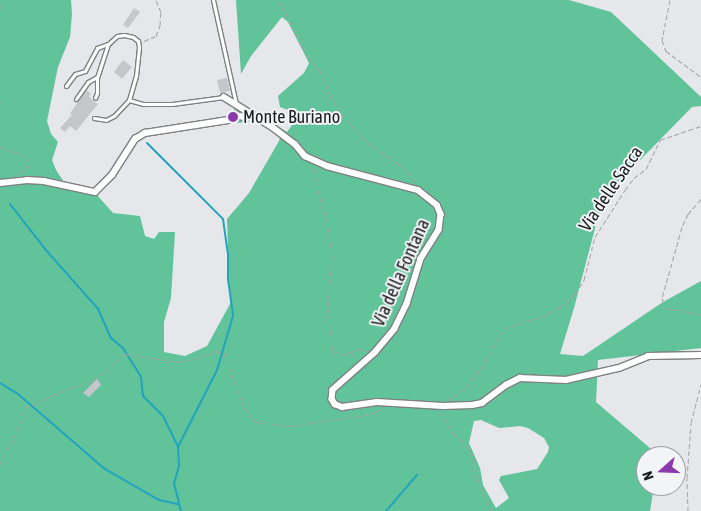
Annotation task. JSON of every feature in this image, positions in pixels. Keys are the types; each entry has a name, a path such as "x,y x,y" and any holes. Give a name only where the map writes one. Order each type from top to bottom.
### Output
{"street":[{"name":"Via della Fontana","path":"224,97 253,115 314,160 327,166 418,190 438,205 442,214 441,222 415,274 401,318 388,340 333,390 332,399 335,404 342,407 377,402 443,406"},
{"path":"236,116 238,106"},
{"path":"0,183 27,180 44,181 95,192 112,175 135,139 145,133 228,120 236,116 253,115"},
{"path":"443,406 482,403 506,385 520,378 566,380 619,368 648,356 701,355"}],"lane":[{"path":"214,0 238,106"},
{"path":"66,86 75,74 85,71 97,48 108,44 117,36 124,35 138,41 136,76 129,100 114,116 106,120 94,118"},
{"path":"95,98 97,77 108,44"},
{"path":"76,99 88,82 97,77"},
{"path":"129,100 142,104 172,104 224,97"}],"path":[{"path":"0,8 6,0"},
{"path":"138,41 148,41 156,36 161,12 156,0"},
{"path":"279,0 303,48 320,71 330,96 341,115 368,143 397,163 413,177 418,190"},
{"path":"670,0 662,40 666,51 701,77"},
{"name":"Via delle Sacca","path":"443,406 450,398 467,387 506,328 542,317 560,307 575,294 584,280 595,237 624,190 634,178 646,169 660,140 701,126"},
{"path":"0,147 27,156 30,165 7,179"},
{"path":"314,160 321,204 327,220 332,256 328,308 333,353 347,354 358,349 375,353"},
{"path":"701,198 688,214 682,227 662,298 666,308 701,315"},
{"path":"0,464 18,430 24,408 72,387 88,384 105,372 124,354 178,362 198,358 216,351 224,353 229,362 244,408 256,422 290,426 372,414 395,402"},
{"path":"352,352 363,364"},
{"path":"688,511 687,478 691,423 701,384"},
{"path":"434,406 475,459 474,473 492,511"}],"green space":[{"path":"0,0 71,0 70,37 58,67 47,121 51,134 58,142 52,160 56,170 66,185 90,190 97,188 111,174 129,143 142,133 159,127 223,118 235,109 228,102 239,103 287,132 295,121 291,111 280,107 278,96 304,73 309,63 288,22 282,17 251,56 241,74 236,0 569,0 611,12 701,97 701,106 692,107 603,198 560,354 583,356 663,302 701,281 701,348 598,360 596,402 647,446 636,446 636,496 652,496 650,511 0,511","holes":["233,120 238,123 256,120 280,137 249,193 227,219 230,304 207,346 185,356 164,352 164,322 171,298 175,232 159,232 154,239 145,236 140,216 113,213 97,195 110,182 130,147 140,137 148,133","481,420 499,428 520,426 528,428 544,438 549,447 548,452 537,469 501,476 499,480 509,498 496,508 483,485 480,468 469,443 474,421"]}],"building":[{"path":"134,8 140,12 128,28 123,25"},
{"path":"123,60 132,67 122,79 114,72"},
{"path":"227,78 230,91 220,93 217,80"},
{"path":"87,90 91,94 89,96 92,100 98,104 76,131 70,126 65,132 60,128 72,115 70,114 77,103 74,102 78,101"},
{"path":"97,379 101,385 89,397 83,393"}],"waterway":[{"path":"147,143 223,219 228,253 228,279 233,316 217,370 178,447 179,466 174,483 181,511"},
{"path":"10,204 45,249 98,309 111,338 123,348 141,377 143,396 163,416 178,447"},
{"path":"0,383 18,394 105,469 159,500 178,504"},
{"path":"386,511 417,475"}],"place":[{"name":"Monte Buriano","path":"233,117"}]}
